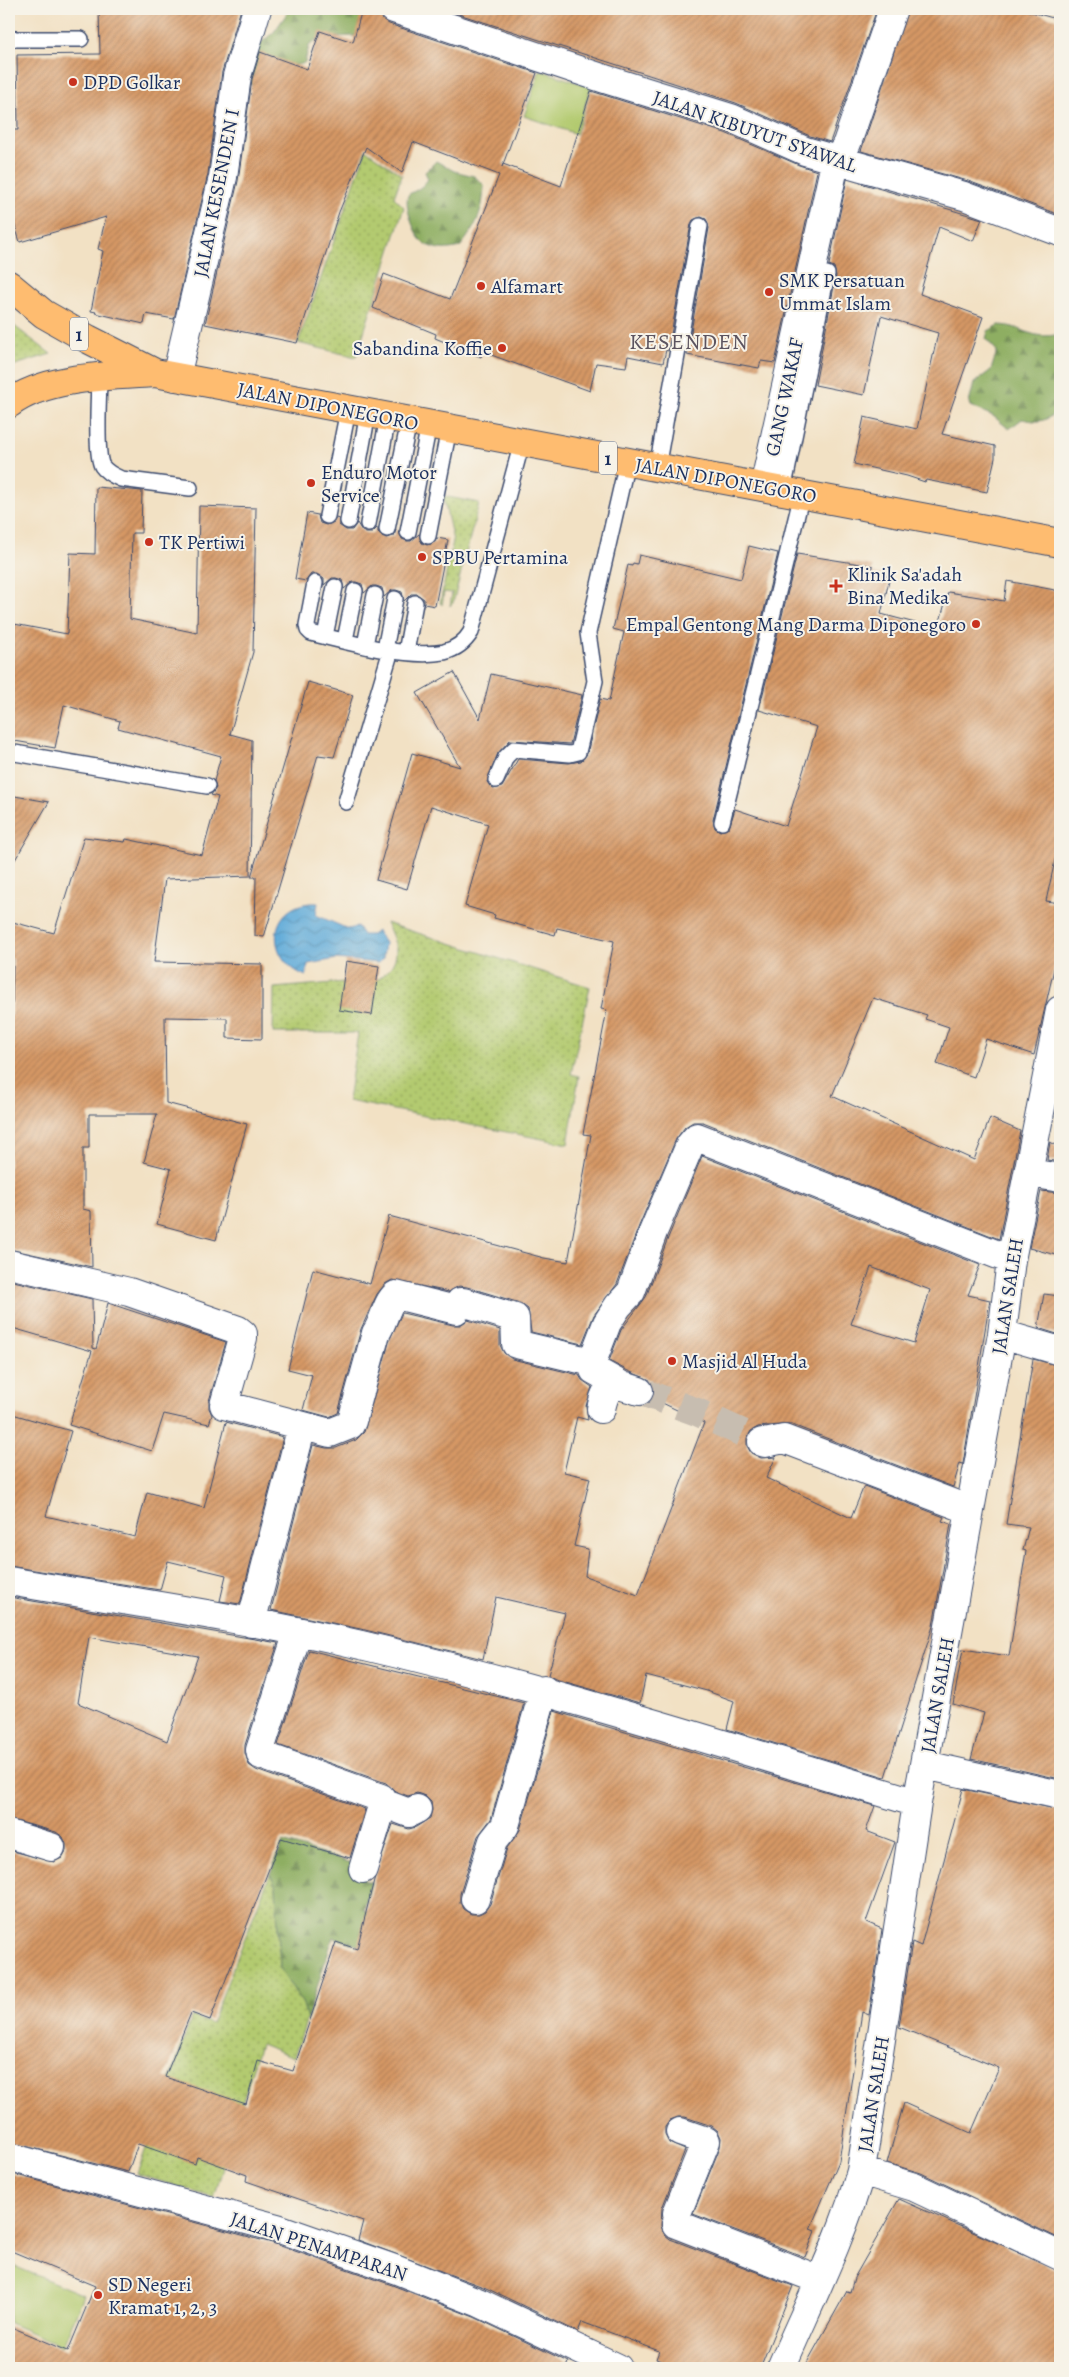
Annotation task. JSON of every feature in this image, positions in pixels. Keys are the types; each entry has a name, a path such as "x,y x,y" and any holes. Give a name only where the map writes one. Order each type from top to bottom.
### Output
{"highway":[{"name":"1","path":"9,285 44,314 88,339 166,375"},
{"name":"1","path":"9,404 15,399 52,385 84,377 166,375"},
{"name":"JALAN DIPONEGORO","path":"166,375 1060,543"}],"street":[{"name":"JALAN KESENDEN I","path":"166,375 223,177 237,76 257,9"},
{"name":"JALAN KIBUYUT SYAWAL","path":"394,9 450,18 604,79 731,118 805,151 964,196 1060,232"},
{"name":"GANG WAKAF","path":"783,491 833,172 840,162 893,9"},
{"name":"JALAN SALEH","path":"781,2368 851,2207 861,2171 918,1803 1002,1334 1011,1260 1030,1173 1060,1010"},
{"path":"601,1409 609,1389 629,1388 594,1370 592,1362 607,1323 618,1306 631,1292 653,1232 690,1145 696,1138 1011,1260"},
{"path":"1030,1173 1060,1178"},
{"path":"9,1264 128,1292 238,1330 243,1334 243,1338 224,1405 330,1433 350,1425 376,1333 383,1324 392,1299 396,1295 456,1310 460,1302 463,1302 515,1318 516,1344 592,1362"},
{"path":"1002,1334 1060,1351"},
{"path":"251,1623 302,1426"},
{"path":"762,1442 784,1439 970,1510"},
{"path":"9,1581 251,1623 359,1644 544,1690 918,1803"},
{"path":"298,1632 260,1750 261,1755 381,1798 383,1803 409,1813 417,1809"},
{"path":"475,1899 493,1841 505,1826 544,1690"},
{"path":"925,1766 1060,1794"},
{"path":"363,1869 383,1803"},
{"path":"9,1834 51,1847"},
{"path":"680,2132 706,2141 676,2218 820,2280"},
{"name":"JALAN PENAMPARAN","path":"9,2157 277,2228 397,2270 480,2303 618,2368"},
{"path":"861,2171 914,2187 1060,2256"}],"lane":[{"path":"9,39 81,38"},
{"path":"657,468 700,226"},
{"path":"722,822 783,491 827,274"},
{"path":"99,376 98,433 102,466 112,475 121,479 190,488"},
{"path":"328,516 398,419"},
{"path":"348,521 398,419"},
{"path":"368,524 398,419"},
{"path":"387,529 398,419"},
{"path":"398,419 408,532"},
{"path":"398,419 428,536"},
{"path":"315,583 308,630 325,636 394,650 445,652 463,643 472,632 522,442"},
{"path":"496,780 506,757 514,749 570,754 578,752 595,681 588,633 627,462"},
{"path":"325,636 335,587"},
{"path":"345,640 355,591"},
{"path":"365,645 375,594"},
{"path":"394,650 395,599"},
{"path":"346,802 394,650 415,603"},
{"path":"9,752 208,786"}],"green space":[{"path":"290,9 368,9 373,14 369,35 318,38 309,46 305,62 289,66 252,86 246,79 258,45 274,32"},
{"path":"540,70 591,87 576,134 524,116"},
{"path":"366,150 402,175 394,197 404,207 356,357 298,343"},
{"path":"436,161 454,171 474,176 484,185 478,218 460,247 442,249 425,244 418,236 411,220 407,198 409,194 426,182 428,179 425,172"},
{"path":"9,322 51,354 9,367"},
{"path":"999,325 1041,336 1060,334 1060,409 1050,417 1039,421 1022,419 1009,429 993,416 970,406 974,383 991,370 997,351 986,339 988,331"},
{"path":"443,496 479,503 453,603 450,606 452,593 444,592 442,605 440,603 453,541"},
{"path":"386,923 590,987 571,1074 579,1076 568,1144 348,1101 358,1033 273,1033 274,988 379,979 387,972 395,959 396,952"},
{"path":"283,1842 362,1866 366,1881 371,1882 364,1910 371,1912 383,1954 333,1937 307,2019 303,2004 280,1968 276,1886 270,1874"},
{"path":"270,1874 276,1886 280,1968 303,2004 307,2019 294,2057 260,2044 214,2198 137,2174 192,2016 211,2024"},
{"path":"9,2264 84,2295 63,2346 9,2323"}],"water":[{"path":"318,903 316,915 348,929 358,927 363,935 372,935 377,931 385,943 383,958 379,963 337,959 308,964 306,976 292,968 282,957 277,944 277,932 281,920 289,911 302,905"}],"building":[{"path":"99,9 241,9 222,72 208,174 174,319 146,314 144,324 91,311 103,251 98,249 106,217 20,242 9,206 9,130 18,130 17,55 100,54"},
{"path":"362,9 379,9 382,19 389,24 537,73 503,164 561,186 591,91 725,133 817,171 775,363 761,361 759,368 687,355 709,228 706,219 701,217 693,220 691,224 668,351 666,350 663,363 628,356 626,367 596,363 590,391 483,352 481,357 435,338 436,334 373,308 384,274 450,299 499,175 413,142 402,173 366,147 339,212 297,343 205,324 238,181 252,79 260,52 307,69 320,31 353,42"},
{"path":"443,9 877,9 830,142 810,136 736,103"},
{"path":"908,9 1021,9 1060,20 1060,215 968,181 861,151"},
{"path":"847,179 982,219 973,241 939,227 920,294 983,317 942,434 995,446 995,458 987,492 926,480 925,482 854,464 864,417 917,429 938,333 881,316 864,395 815,385 836,276 834,267 829,265"},
{"path":"96,487 142,491 141,533 132,533 130,619 197,633 199,506 256,508 253,652 230,734 252,740 250,876 165,879 154,962 262,964 262,1039 227,1038 227,1018 165,1017 166,1103 247,1124 216,1240 157,1224 171,1169 144,1162 157,1114 89,1114 89,1148 83,1148 83,1209 91,1211 92,1267 9,1249 9,1015 12,1015 13,959 9,959 9,921 54,933 84,837 125,842 126,839 202,855 218,797 211,795 216,788 214,781 221,756 118,728 120,721 64,705 55,748 9,740 9,623 67,634 70,553 95,554"},
{"path":"307,513 318,515 320,523 326,525 334,522 336,518 339,519 339,525 346,530 352,530 357,523 362,531 366,533 372,533 378,527 378,532 386,538 394,536 396,530 399,531 402,539 407,541 411,541 419,534 422,543 427,545 435,542 437,538 448,540 435,606 424,604 424,599 417,594 411,594 404,601 402,592 396,590 392,590 384,597 382,588 376,586 372,586 364,593 362,584 356,582 352,582 344,589 342,580 336,578 332,578 324,585 324,579 317,574 311,574 306,581 295,579"},
{"path":"749,546 778,553 713,820 715,828 720,831 729,828 735,809 786,826 817,727 759,710 797,554 873,566 872,572 890,577 881,614 938,629 948,592 1004,601 1007,581 1060,591 1060,838 1046,901 1060,903 1060,943 1034,1055 986,1039 974,1077 937,1064 949,1027 925,1019 927,1015 873,998 832,1096 974,1160 990,1118 1020,1131 999,1239 703,1122 693,1122 685,1127 676,1139 617,1284 594,1315 582,1344 531,1332 528,1309 520,1303 467,1287 459,1286 449,1292 392,1280 385,1284 377,1294 361,1329 338,1413 329,1417 303,1410 312,1375 288,1369 313,1269 370,1284 389,1216 544,1258 568,1262 591,1135 583,1134 607,1010 601,1009 614,941 557,928 555,935 494,918 495,915 465,906 488,824 431,806 407,889 376,880 412,753 460,767 417,693 454,672 480,719 491,674 582,695 570,744 510,740 498,753 487,782 493,789 502,787 518,759 569,763 581,761 587,754 600,699 609,701 624,632 613,629 628,565 637,564 639,555 741,579"},
{"path":"308,682 353,695 334,757 318,755 264,937 255,936 256,877 251,877"},
{"path":"9,795 49,802 9,870"},
{"path":"346,961 379,966 372,1015 339,1010"},
{"path":"1050,1142 1060,1147 1060,1162 1047,1160"},
{"path":"702,1156 980,1265 968,1295 990,1300 963,1464 960,1463 953,1487 790,1424 758,1427 751,1431 747,1438 747,1446 751,1453 761,1458 776,1457 766,1478 851,1518 864,1486 944,1517 942,1521 951,1524 933,1626 885,1777 727,1729 734,1701 707,1691 646,1675 640,1703 555,1679 548,1675 565,1613 496,1597 483,1659 365,1630 271,1610 313,1445 336,1448 356,1440 364,1432 390,1339 402,1313 453,1325 460,1325 468,1320 500,1330 500,1345 504,1353 512,1359 579,1375 582,1380 592,1387 586,1406 588,1420 577,1417 564,1472 590,1478 574,1546 588,1549 585,1576 638,1595 704,1423 652,1398 654,1388 650,1380 609,1361 621,1330 646,1297","holes":["871,1267 930,1290 914,1343 851,1324"]},
{"path":"1041,1191 1060,1193 1060,1256 1029,1248"},
{"path":"9,1280 92,1299 93,1348 96,1349 108,1303 226,1342 209,1401 212,1415 209,1424 164,1414 152,1451 69,1425 92,1351 9,1327"},
{"path":"1044,1294 1060,1296 1060,1335 1038,1328"},
{"path":"1033,1359 1060,1366 1060,1779 971,1759 984,1713 953,1704 963,1649 1009,1656 1026,1551 1023,1550 1029,1527 1006,1524"},
{"path":"9,1413 71,1431 46,1516 135,1537 147,1492 204,1508 226,1422 283,1437 240,1604 220,1601 226,1575 168,1561 160,1590 9,1566"},
{"path":"9,1597 278,1643 245,1745 245,1753 249,1765 256,1770 365,1809 350,1858 281,1838 210,2020 191,2013 165,2077 246,2104 258,2061 293,2071 336,1942 357,1949 374,1880 393,1824 409,1829 416,1827 430,1818 432,1810 431,1802 425,1796 417,1793 408,1796 395,1791 386,1783 278,1745 309,1650 524,1703 491,1819 478,1836 460,1894 460,1902 463,1909 471,1914 479,1914 485,1911 490,1904 507,1848 520,1830 554,1711 875,1806 866,1831 895,1842 866,1922 882,1929 869,2015 862,2012 839,2161 810,2229 815,2231 805,2257 693,2214 720,2147 721,2138 718,2131 712,2126 685,2117 670,2120 665,2127 665,2135 669,2143 685,2150 662,2208 661,2226 664,2234 670,2239 793,2286 760,2368 678,2368 656,2359 659,2351 582,2322 578,2332 486,2288 358,2240 363,2221 246,2181 247,2175 197,2157 195,2164 138,2144 128,2172 9,2142 9,1850 54,1862 62,1858 66,1851 66,1844 63,1837 56,1832 9,1819","holes":["89,1637 198,1656 167,1741 78,1703"]},
{"path":"963,1789 1060,1810 1060,2239 921,2173 887,2163 904,2103 971,2133 999,2068 899,2027 912,1942 921,1946"},
{"path":"9,2173 272,2243 392,2285 474,2317 568,2362 566,2368 9,2368 9,2326 68,2351 95,2286 9,2250"},
{"path":"899,2199 1060,2271 1060,2368 804,2368 847,2291 850,2292 854,2278"}],"tunnel":[{"path":"639,1391 697,1412 762,1442"}],"place":[{"name":"DPD Golkar","path":"73,82"},
{"name":"Alfamart","path":"481,286"},
{"name":"SMK Persatuan Ummat Islam","path":"769,292"},
{"name":"Sabandina Koffie","path":"502,348"},
{"name":"Enduro Motor Service","path":"311,483"},
{"name":"TK Pertiwi","path":"149,542"},
{"name":"SPBU Pertamina","path":"422,557"},
{"name":"Klinik Sa'adah Bina Medika","path":"836,586"},
{"name":"Empal Gentong Mang Darma Diponegoro","path":"976,624"},
{"name":"Masjid Al Huda","path":"672,1361"},
{"name":"SD Negeri Kramat 1, 2, 3","path":"98,2295"}],"district":[{"name":"KESENDEN","path":"689,341"}]}
